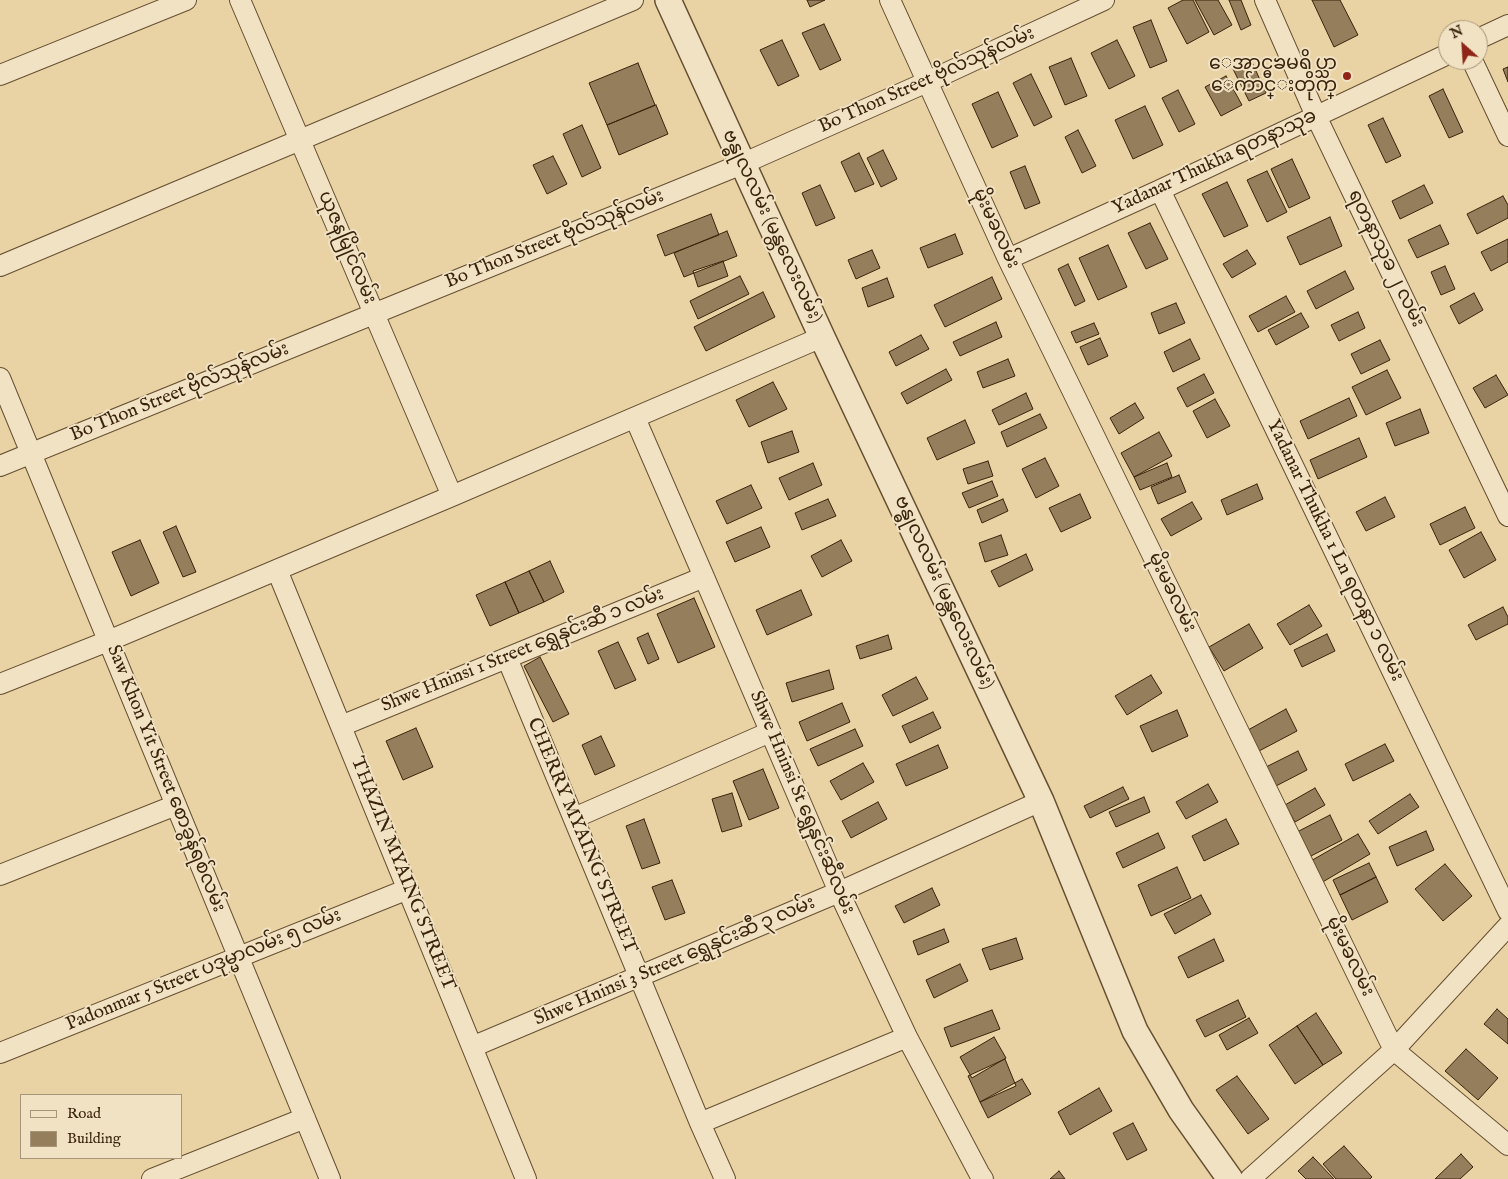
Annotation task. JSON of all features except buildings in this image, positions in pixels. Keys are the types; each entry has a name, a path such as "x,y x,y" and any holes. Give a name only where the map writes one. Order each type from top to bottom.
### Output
{"street":[{"path":"0,75 186,0"},
{"name":"ယုဇနမြိုင်လမ်း","path":"240,0 452,496"},
{"path":"0,266 633,0"},
{"name":"ဗန္ဓုလလမ်း (မန္တလေးလမ်း)","path":"668,0 822,337 1042,802 1136,1031 1181,1110 1230,1179"},
{"name":"မိုးမခလမ်း","path":"890,0 1008,259 1394,1050 1508,1145"},
{"name":"Bo Thon Street ဗိုလ်သုန်လမ်း","path":"0,466 742,164 927,82 1104,0"},
{"name":"ရတနာသုခ ၂ လမ်း","path":"1265,0 1316,116 1508,516"},
{"path":"1488,35 1508,26"},
{"name":"Yadanar Thukha ရတနာသုခ","path":"1008,259 1160,190 1438,59"},
{"path":"1477,70 1508,136"},
{"name":"Yadanar Thukha 1 Ln ရတနာ ၁ လမ်း","path":"1160,190 1508,911"},
{"path":"0,684 278,570 822,337"},
{"name":"Saw Khon Yit Street စောခွန်ရစ်လမ်း","path":"0,378 330,1179"},
{"name":"Shwe Hninsi St ရွှေနှင်းဆီလမ်း","path":"635,418 839,892 907,1037 978,1177"},
{"name":"THAZIN MYAING STREET","path":"278,570 526,1179"},
{"name":"Shwe Hninsi 1 Street ရွှေနှင်းဆီ ၁ လမ်း","path":"341,726 704,577"},
{"name":"CHERRY MYAING STREET","path":"507,658 725,1179"},
{"path":"574,818 770,732"},
{"name":"Shwe Hninsi 3 Street ရွှေနှင်းဆီ ၃ လမ်း","path":"472,1047 839,892 1042,802"},
{"path":"0,875 176,805"},
{"name":"Padonmar 5 Street ပဒုမ္မာလမ်း ၅ လမ်း","path":"0,1053 408,889"},
{"path":"1250,1179 1394,1050 1508,926"},
{"path":"700,1123 907,1037"},
{"path":"152,1179 305,1118"}],"place":[{"name":"ေအာင္ဓၶမရိပ္သာ ေက်ာင္းတိုက္","path":"1347,76"}]}
